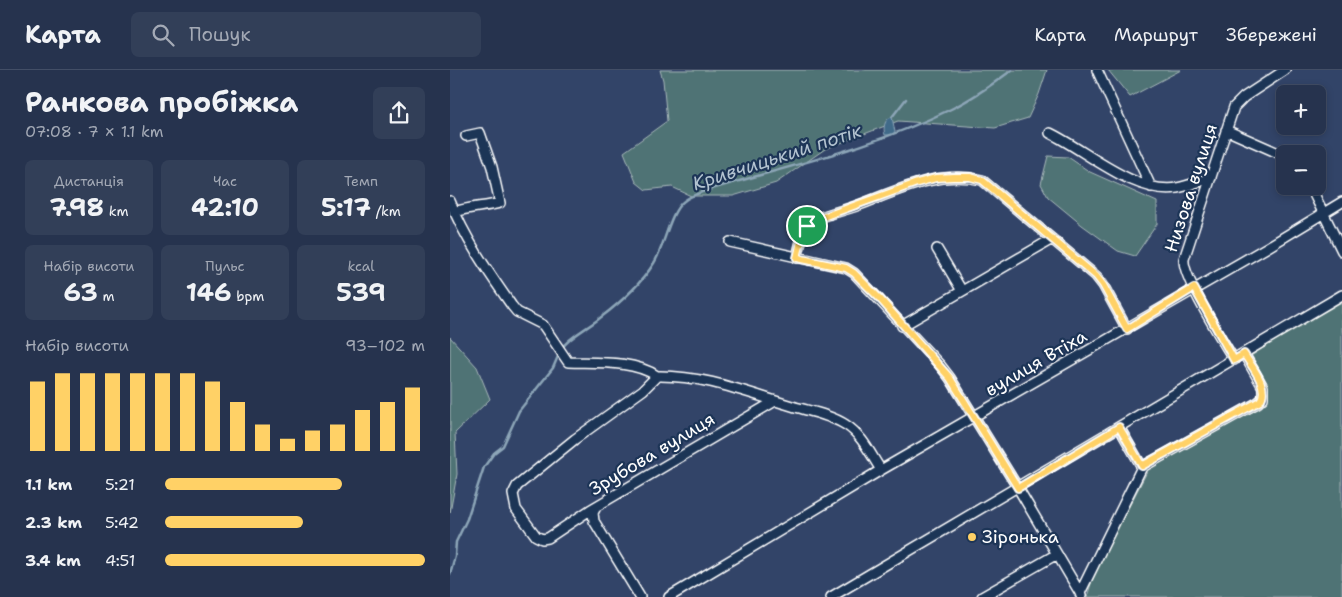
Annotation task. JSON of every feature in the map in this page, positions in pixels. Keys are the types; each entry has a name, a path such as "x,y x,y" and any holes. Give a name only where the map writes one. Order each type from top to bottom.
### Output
{"street":[{"path":"1097,70 1151,187"},
{"name":"Низова вулиця","path":"1234,360 1184,268 1184,259 1234,107 1285,70"},
{"path":"1226,130 1276,152"},
{"path":"454,212 466,208 500,203 492,167 480,133 466,136"},
{"path":"1050,133 1068,141 1133,182 1151,187 1176,189 1211,178"},
{"path":"797,258 803,233 812,221 917,183 936,178 970,177 982,180 1103,285 1127,329"},
{"path":"1315,195 1342,251"},
{"path":"450,202 479,257 512,306 517,312 543,325 568,362 618,364 647,370 657,376 686,377 731,387 823,415 846,424 857,433 881,470"},
{"name":"вулиця Втіха","path":"669,597 881,470 1325,214 1342,202"},
{"path":"902,326 1052,239"},
{"path":"730,242 846,268 854,273 880,299 950,378 1018,488 1080,595"},
{"path":"937,249 962,291"},
{"path":"831,597 1342,295"},
{"path":"1080,595 1142,466 1260,401 1264,394 1263,387 1244,354"},
{"name":"Зрубова вулиця","path":"657,376 643,390 575,439 517,486 513,494 516,509 536,536 548,538 596,507 775,401"},
{"path":"1119,427 1142,466"},
{"path":"596,507 593,513 594,521 640,597"},
{"path":"982,597 1057,554"}],"green space":[{"path":"660,70 1047,70 1028,118 995,128 898,121 825,149 776,183 733,196 691,196 672,187 646,190 636,182 624,152 667,121 663,80"},
{"path":"1108,70 1181,70 1130,97"},
{"path":"1048,156 1068,157 1090,172 1157,202 1157,224 1135,256 1118,251 1048,197 1041,184"},
{"path":"1342,301 1342,597 1087,597 1094,574 1148,470 1204,436 1262,407 1268,396 1265,384 1251,356 1281,336"},
{"path":"450,337 477,367 490,399 455,433 457,474 450,513"}],"water":[{"path":"892,117 895,132 891,135 885,135 885,124"}],"waterway":[{"name":"Кривчицький потік","path":"561,349 574,336 615,306 643,278 658,256 671,221 684,201 705,191 830,155 891,135 959,105 1012,70"},
{"path":"892,117 906,99"},
{"name":"Кривчицький потік","path":"450,574 455,556 456,542 467,519 484,467 494,453 503,446 519,411 553,368 559,354"}],"place":[{"name":"Зіронька","path":"972,537"}],"route":[{"path":"970,177 982,180 1096,276 1127,329 1194,288 1234,360 1244,354 1263,387 1263,398 1142,466 1119,427 1018,488 950,378 880,299 854,273 846,268 797,258 800,242 807,226 812,221 822,217 936,178 970,177"}]}
